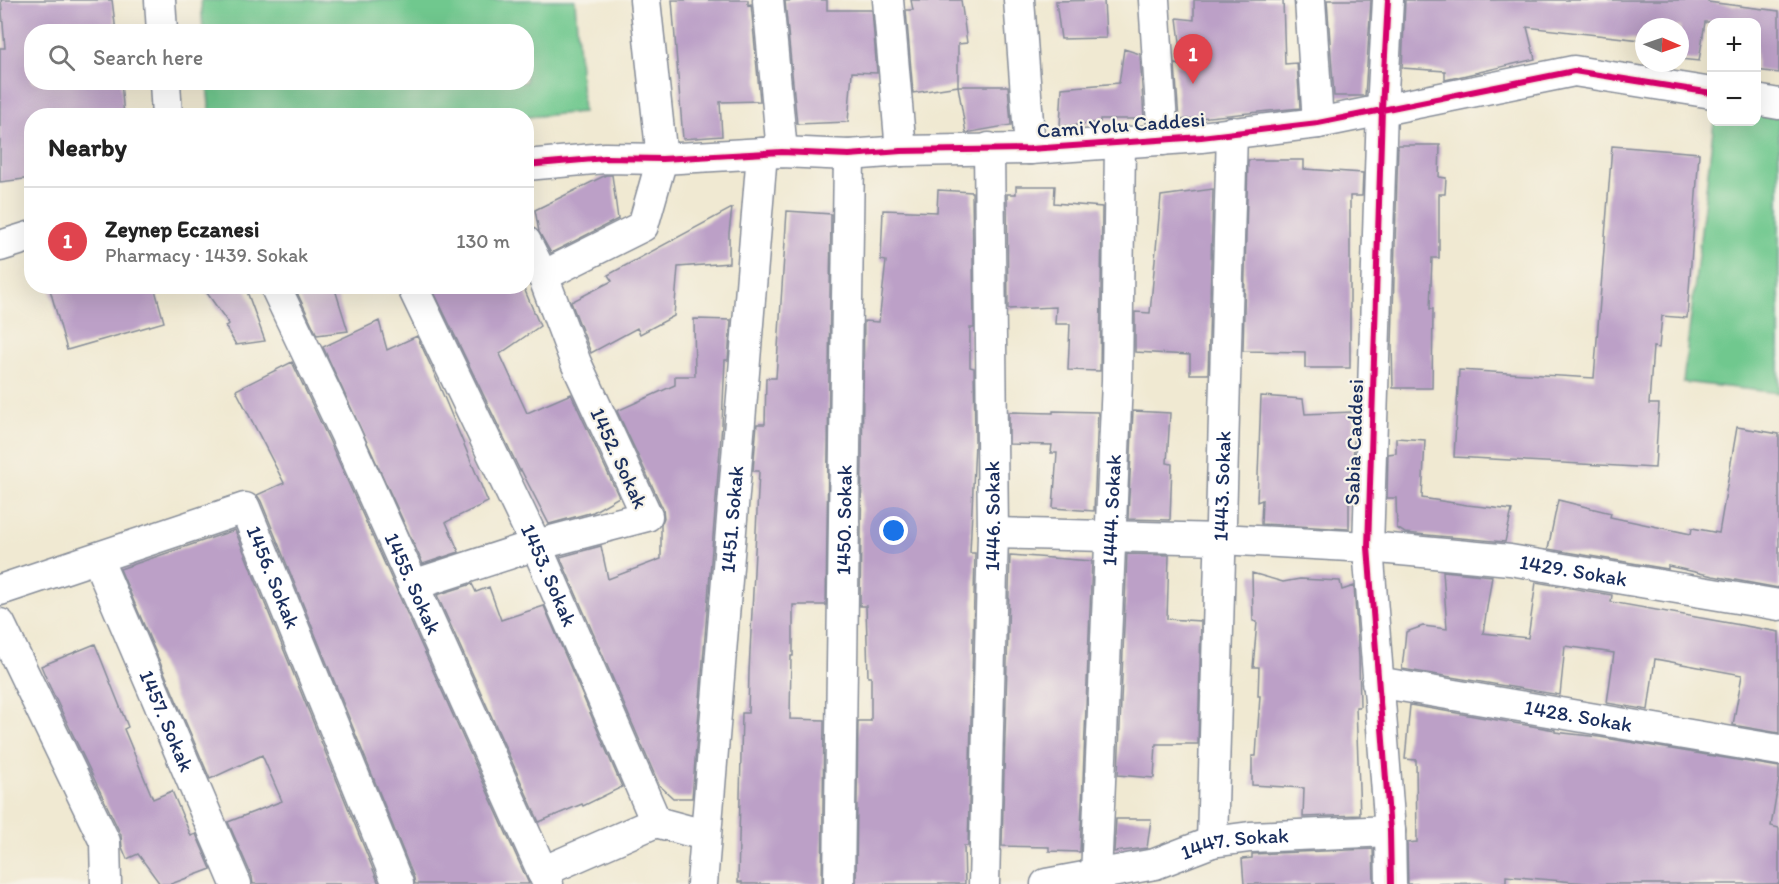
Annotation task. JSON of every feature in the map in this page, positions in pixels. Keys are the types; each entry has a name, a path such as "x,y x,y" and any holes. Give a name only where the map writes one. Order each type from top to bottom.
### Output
{"street":[{"path":"160,0 162,24"},
{"path":"543,276 643,226 662,159 645,0"},
{"name":"1451. Sokak","path":"702,884 704,835 772,153 768,0"},
{"path":"888,0 902,151"},
{"path":"1019,0 1030,149"},
{"path":"1154,0 1163,140"},
{"path":"1310,0 1318,123"},
{"name":"Sabia Caddesi","path":"1388,0 1382,110 1368,547 1390,831 1391,884"},
{"name":"Cami Yolu Caddesi","path":"534,164 605,158 662,159 772,153 849,154 989,148 1030,149 1163,140 1318,123 1574,71 1707,92"},
{"path":"165,90 167,108"},
{"path":"1761,101 1779,104"},
{"name":"1443. Sokak","path":"1212,842 1232,132"},
{"name":"1444. Sokak","path":"1096,876 1117,381 1120,143"},
{"name":"1446. Sokak","path":"984,884 993,532 989,148"},
{"name":"1450. Sokak","path":"839,884 849,154"},
{"path":"0,246 24,238"},
{"name":"1452. Sokak","path":"413,585 536,545 647,516 576,363 534,258"},
{"name":"1455. Sokak","path":"279,294 337,415 545,878"},
{"name":"1453. Sokak","path":"416,294 536,545 656,822"},
{"name":"1456. Sokak","path":"0,590 245,508 398,884"},
{"name":"1429. Sokak","path":"993,532 1221,539 1368,547 1510,560 1779,605"},
{"name":"1457. Sokak","path":"97,558 236,884"},
{"path":"0,624 105,842 108,884"},
{"name":"1428. Sokak","path":"1377,682 1779,750"},
{"path":"545,878 656,822 704,835"},
{"name":"1447. Sokak","path":"1047,884 1155,864 1212,842 1250,837 1390,831"}],"green space":[{"path":"201,0 575,0 583,112 534,116 534,108 209,108 208,90 534,90 534,24 203,24"},
{"path":"1761,113 1779,115 1779,393 1683,382 1714,126 1761,126"}],"building":[{"path":"1,0 112,0 115,24 24,24 24,90 122,90 123,108 24,108 24,179 0,182 0,48 5,48"},
{"path":"672,0 748,0 748,5 751,4 760,101 720,102 722,136 683,139"},
{"path":"827,0 827,10 872,10 877,73 852,72 848,122 797,124 785,1"},
{"path":"911,0 961,0 967,43 958,44 958,86 913,93 906,10 913,10"},
{"path":"1104,0 1106,38 1061,39 1056,1"},
{"path":"1194,0 1283,0 1285,64 1297,63 1300,108 1179,120 1175,64 1183,66 1177,18 1194,20"},
{"path":"1327,0 1371,0 1365,96 1334,96"},
{"path":"1405,0 1708,0 1708,2 1779,11 1779,73 1761,71 1761,18 1707,18 1699,61 1689,60 1689,18 1635,18 1635,39 1527,27 1535,59 1445,80 1445,71 1402,68"},
{"path":"1124,49 1140,54 1144,119 1100,119 1100,122 1060,127 1062,88 1119,83"},
{"path":"958,86 1008,86 1011,125 966,133"},
{"path":"1398,145 1440,145 1439,177 1446,178 1445,194 1439,194 1439,258 1432,258 1430,309 1433,309 1432,388 1393,388 1392,345"},
{"path":"1612,146 1699,153 1687,318 1662,316 1659,348 1653,347 1649,404 1659,404 1655,468 1454,457 1459,370 1594,378"},
{"path":"1248,160 1304,160 1304,169 1363,173 1362,196 1350,196 1350,368 1305,368 1305,352 1243,351"},
{"path":"606,175 612,175 618,219 551,253 539,232 535,210"},
{"path":"1016,186 1055,186 1054,203 1102,207 1100,371 1068,370 1070,324 1055,324 1056,307 1008,309 1007,194 1016,194"},
{"path":"1213,189 1208,374 1190,374 1190,355 1135,352 1135,312 1150,313 1161,196"},
{"path":"938,190 972,192 974,328 970,328 970,367 974,368 975,443 970,553 975,553 968,846 964,846 965,884 856,884 858,721 871,721 871,677 868,677 866,606 860,606 864,321 879,322 886,261 881,260 883,210 937,212"},
{"path":"732,208 729,263 678,267 674,316 640,334 637,328 591,353 571,302 612,281 608,275"},
{"path":"787,211 831,214 826,605 793,605 790,719 824,720 822,884 742,884 738,882 742,713 748,713 759,471 753,471 757,424 765,424 766,378 776,378"},
{"path":"51,294 156,294 164,322 67,350"},
{"path":"208,294 248,294 265,341 236,345 225,326 229,324"},
{"path":"298,294 336,294 348,331 317,335"},
{"path":"435,294 526,294 540,326 500,354 527,413 571,394 619,497 593,512 549,524 520,471"},
{"path":"694,319 731,320 728,360 725,360 722,424 692,798 673,798 659,785 560,557 601,546 608,579 661,559 663,509 617,411 675,385 675,376 695,376"},
{"path":"379,321 387,350 417,336 488,502 446,522 459,552 423,564 323,347"},
{"path":"292,362 529,884 415,884 257,495 284,483 236,390"},
{"path":"1261,396 1303,399 1305,414 1353,412 1354,442 1349,529 1261,524 1262,500 1257,502"},
{"path":"1053,411 1098,412 1094,511 1053,508 1057,453 1051,453 1052,445 1009,444 1009,412 1053,413"},
{"path":"1133,411 1170,413 1167,463 1172,464 1170,520 1128,519"},
{"path":"1737,427 1779,434 1779,588 1668,566 1668,569 1548,549 1558,500 1611,513 1610,517 1691,534 1692,528 1719,533"},
{"path":"1396,438 1425,440 1422,498 1512,510 1505,542 1405,533 1397,528 1396,498 1387,498 1388,454 1396,453"},
{"path":"235,530 379,884 253,884 228,822 282,801 262,755 210,779 120,569"},
{"path":"1127,554 1169,555 1167,619 1201,621 1198,744 1156,744 1154,778 1118,775"},
{"path":"1010,555 1092,561 1080,852 1049,851 1049,847 1002,846"},
{"path":"1443,571 1492,576 1483,633 1528,638 1536,582 1612,595 1611,602 1779,632 1779,733 1733,725 1742,675 1655,659 1648,710 1607,703 1614,653 1565,646 1560,695 1402,669 1406,632 1423,626 1447,629"},
{"path":"1252,573 1283,582 1300,579 1340,581 1342,590 1354,586 1359,658 1360,707 1356,707 1360,815 1303,817 1304,788 1252,785 1252,756 1256,756 1260,696 1258,696 1259,667 1253,667 1257,622 1253,621"},
{"path":"472,584 476,592 489,587 501,620 544,606 622,787 583,806 582,804 539,822 437,595"},
{"path":"95,644 128,727 124,729 153,799 172,791 191,836 196,834 211,869 171,884 160,884 138,854 127,859 122,847 121,835 41,666"},
{"path":"1410,705 1555,730 1555,732 1599,737 1779,767 1771,826 1779,828 1779,884 1598,884 1506,876 1506,883 1408,884 1407,843 1417,842 1416,760 1405,759"},
{"path":"1116,819 1151,819 1147,848 1114,852"},
{"path":"1373,849 1374,884 1244,884 1242,859 1252,858 1252,854"}],"cycle path":[{"path":"1388,0 1382,109 1368,547 1390,831 1391,884"},
{"path":"534,164 605,158 662,159 782,152 849,155 901,151 1030,149 1201,137 1318,123 1574,71 1707,92"}],"place":[{"name":"Zeynep Eczanesi","path":"1193,84"}]}
